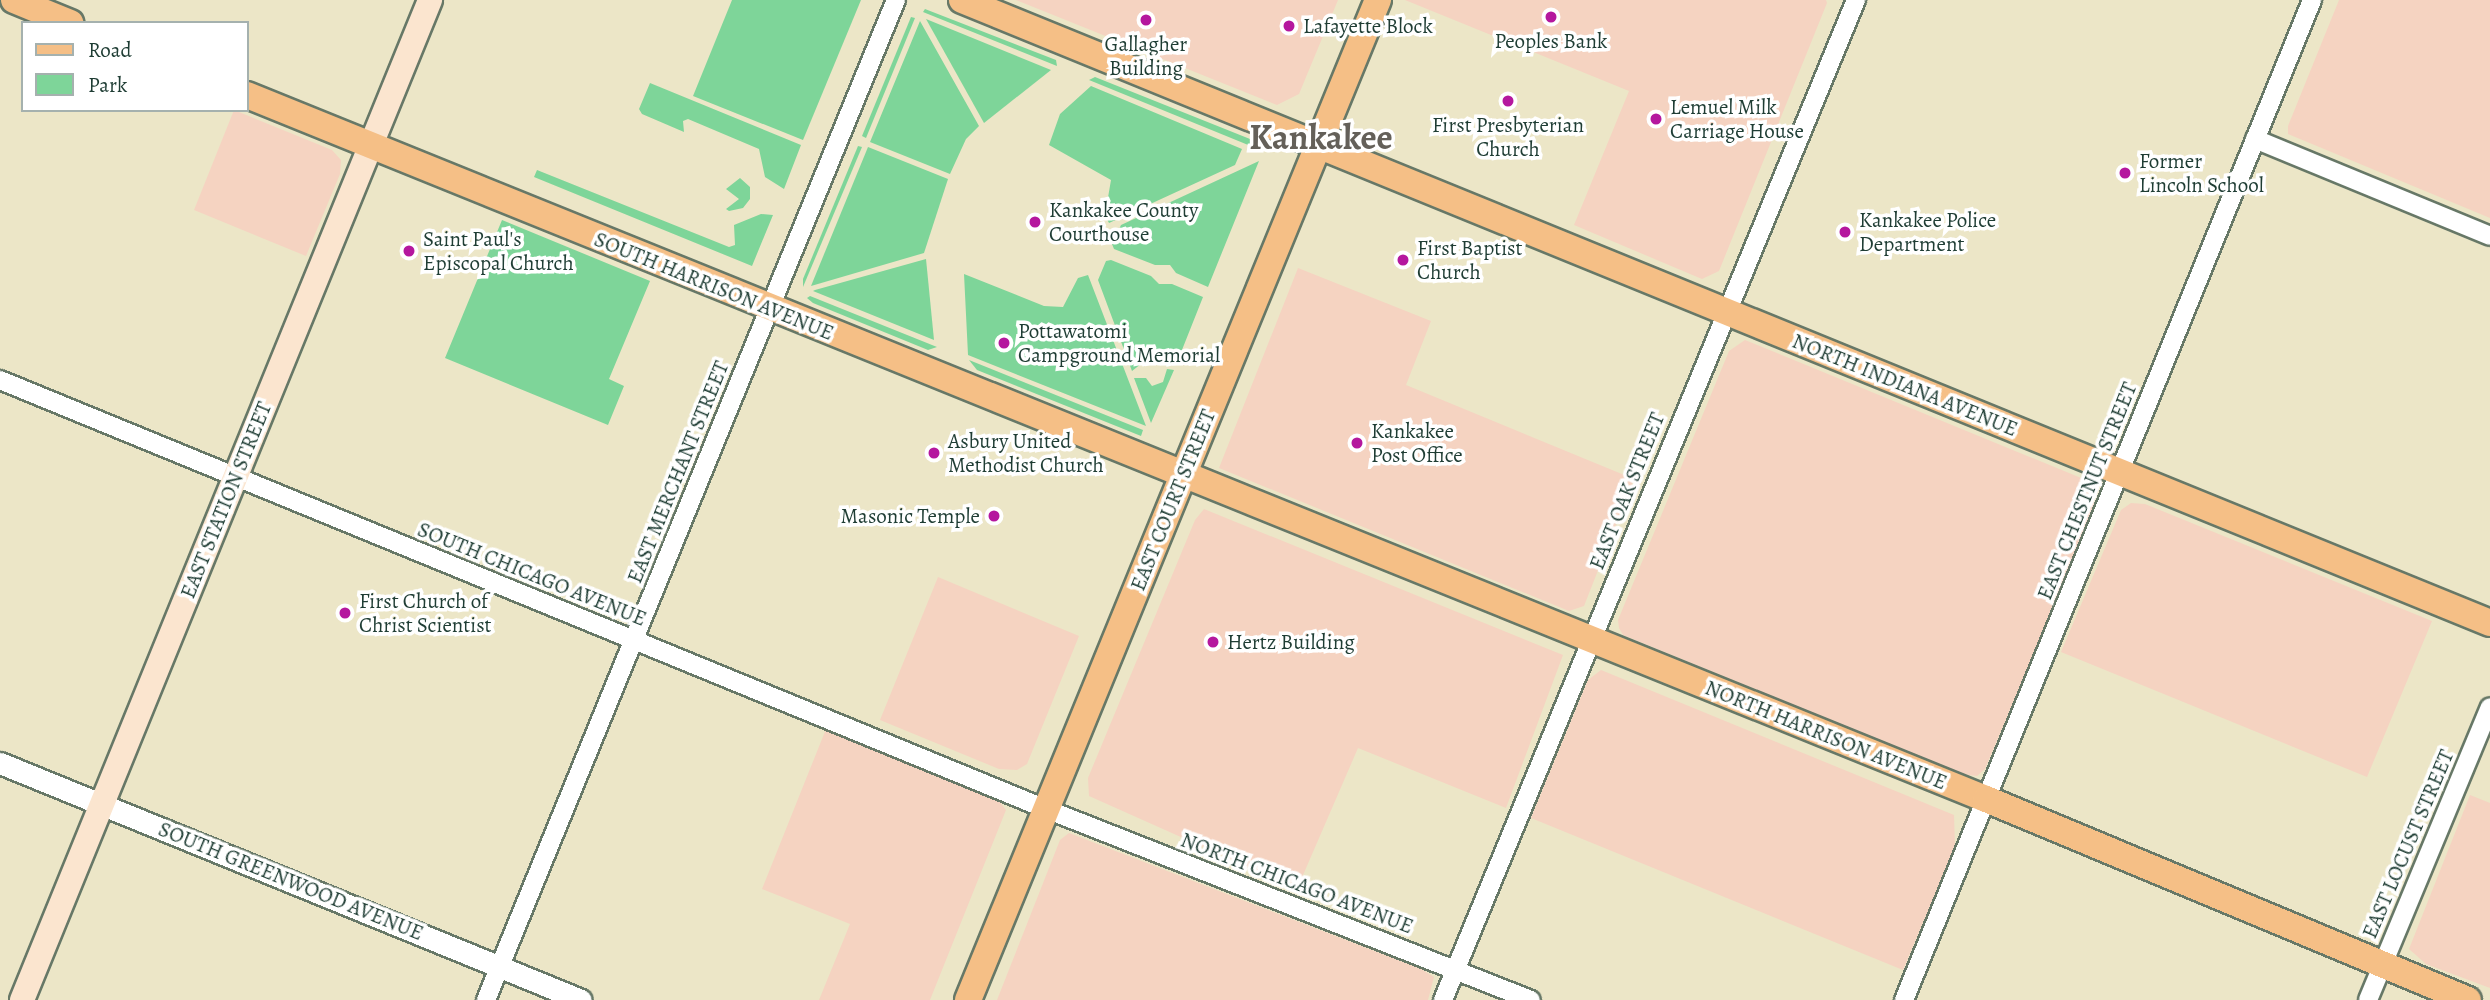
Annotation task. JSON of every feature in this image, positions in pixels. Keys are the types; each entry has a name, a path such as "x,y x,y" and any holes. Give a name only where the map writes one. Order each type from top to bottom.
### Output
{"main road":[{"path":"14,0 64,21"},
{"name":"EAST STATION STREET","path":"22,1000 430,0"},
{"name":"NORTH INDIANA AVENUE","path":"962,0 2490,623"},
{"name":"EAST COURT STREET","path":"968,1000 1378,0"},
{"name":"SOUTH HARRISON AVENUE","path":"248,95 1182,477"},
{"name":"NORTH HARRISON AVENUE","path":"1182,477 1986,799 2468,1000"}],"street":[{"name":"EAST MERCHANT STREET","path":"486,1000 896,0"},
{"name":"EAST OAK STREET","path":"1443,1000 1856,0"},
{"name":"EAST CHESTNUT STREET","path":"1904,1000 2312,0"},
{"path":"2255,139 2490,236"},
{"name":"SOUTH CHICAGO AVENUE","path":"0,380 1046,808"},
{"name":"EAST LOCUST STREET","path":"2368,1000 2490,707"},
{"name":"SOUTH GREENWOOD AVENUE","path":"0,763 581,1000"},
{"name":"NORTH CHICAGO AVENUE","path":"1046,808 1531,1000"}],"shaded area":[{"path":"1016,0 1338,0 1299,94 1277,105"},
{"path":"1405,0 1826,0 1827,3 1719,271 1702,279 1574,225 1629,91"},
{"path":"2339,0 2490,0 2490,218 2288,134 2288,126"},
{"path":"233,112 332,150 341,160 340,174 306,256 194,210"},
{"path":"1298,268 1431,321 1406,385 1634,479 1584,606 1569,611 1219,468"},
{"path":"1745,340 2086,480 2094,489 2094,510 1985,769 1977,776 1961,774 1623,635 1619,628 1618,620 1729,351"},
{"path":"2131,503 2145,504 2432,621 2367,777 2061,652 2121,510"},
{"path":"1204,509 1563,655 1506,808 1358,748 1297,889 1089,796 1088,778 1195,520"},
{"path":"938,577 1079,636 1027,764 1017,770 999,769 880,720"},
{"path":"1601,670 1954,815 1955,846 1903,970 1531,818 1588,680"},
{"path":"826,729 999,801 1006,810 930,1000 819,1000 850,924 762,889"},
{"path":"2470,795 2490,803 2490,988 2426,964 2409,949"},
{"path":"1069,833 1421,969 1434,977 1428,1000 997,1000 1060,840"}],"green space":[{"path":"732,0 861,0 803,140 693,96"},
{"path":"925,9 1056,60 1057,66 923,12"},
{"path":"911,17 915,18 866,138 862,136"},
{"path":"926,19 1051,70 984,123"},
{"path":"920,21 979,126 966,139 950,174 870,142"},
{"path":"1095,77 1260,143 1258,149 1089,80"},
{"path":"650,83 801,145 784,189 765,177 759,149 688,119 683,121 684,132 642,114 639,109"},
{"path":"1091,86 1242,149 1235,165 1109,223 1105,215 1111,180 1049,145 1060,114"},
{"path":"858,146 862,147 803,287 803,279"},
{"path":"868,147 948,179 924,253 811,286"},
{"path":"1259,161 1208,287 1176,273 1170,265 1155,265 1114,249 1112,244 1121,225"},
{"path":"537,170 729,247 735,245 734,225 761,214 773,215 752,266 534,177"},
{"path":"740,178 750,187 750,199 743,208 729,211 726,209 739,199 726,189"},
{"path":"502,220 650,281 609,379 624,386 608,425 445,358"},
{"path":"926,259 934,340 813,291 815,290"},
{"path":"1111,260 1151,276 1159,284 1172,284 1203,297 1176,365 1151,356 1132,371 1098,280 1106,261"},
{"path":"964,274 1044,306 1063,307 1078,278 1088,275 1146,426 968,355"},
{"path":"810,296 937,347 928,350 813,303 807,298"},
{"path":"969,360 1143,430 1141,436 977,370"},
{"path":"1167,369 1174,370 1151,423 1134,378 1146,378 1152,386 1163,382"}],"place":[{"name":"Peoples Bank","path":"1551,17"},
{"name":"Gallagher Building","path":"1146,20"},
{"name":"Lafayette Block","path":"1289,26"},
{"name":"First Presbyterian Church","path":"1508,101"},
{"name":"Lemuel Milk Carriage House","path":"1656,119"},
{"name":"Former Lincoln School","path":"2125,173"},
{"name":"Kankakee County Courthouse","path":"1035,222"},
{"name":"Kankakee Police Department","path":"1845,232"},
{"name":"Saint Paul's Episcopal Church","path":"409,251"},
{"name":"First Baptist Church","path":"1403,260"},
{"name":"Pottawatomi Campground Memorial","path":"1004,343"},
{"name":"Kankakee Post Office","path":"1357,443"},
{"name":"Asbury United Methodist Church","path":"934,453"},
{"name":"Masonic Temple","path":"994,516"},
{"name":"First Church of Christ Scientist","path":"345,613"},
{"name":"Hertz Building","path":"1213,642"}],"district":[{"name":"Kankakee","path":"1321,137"}]}
